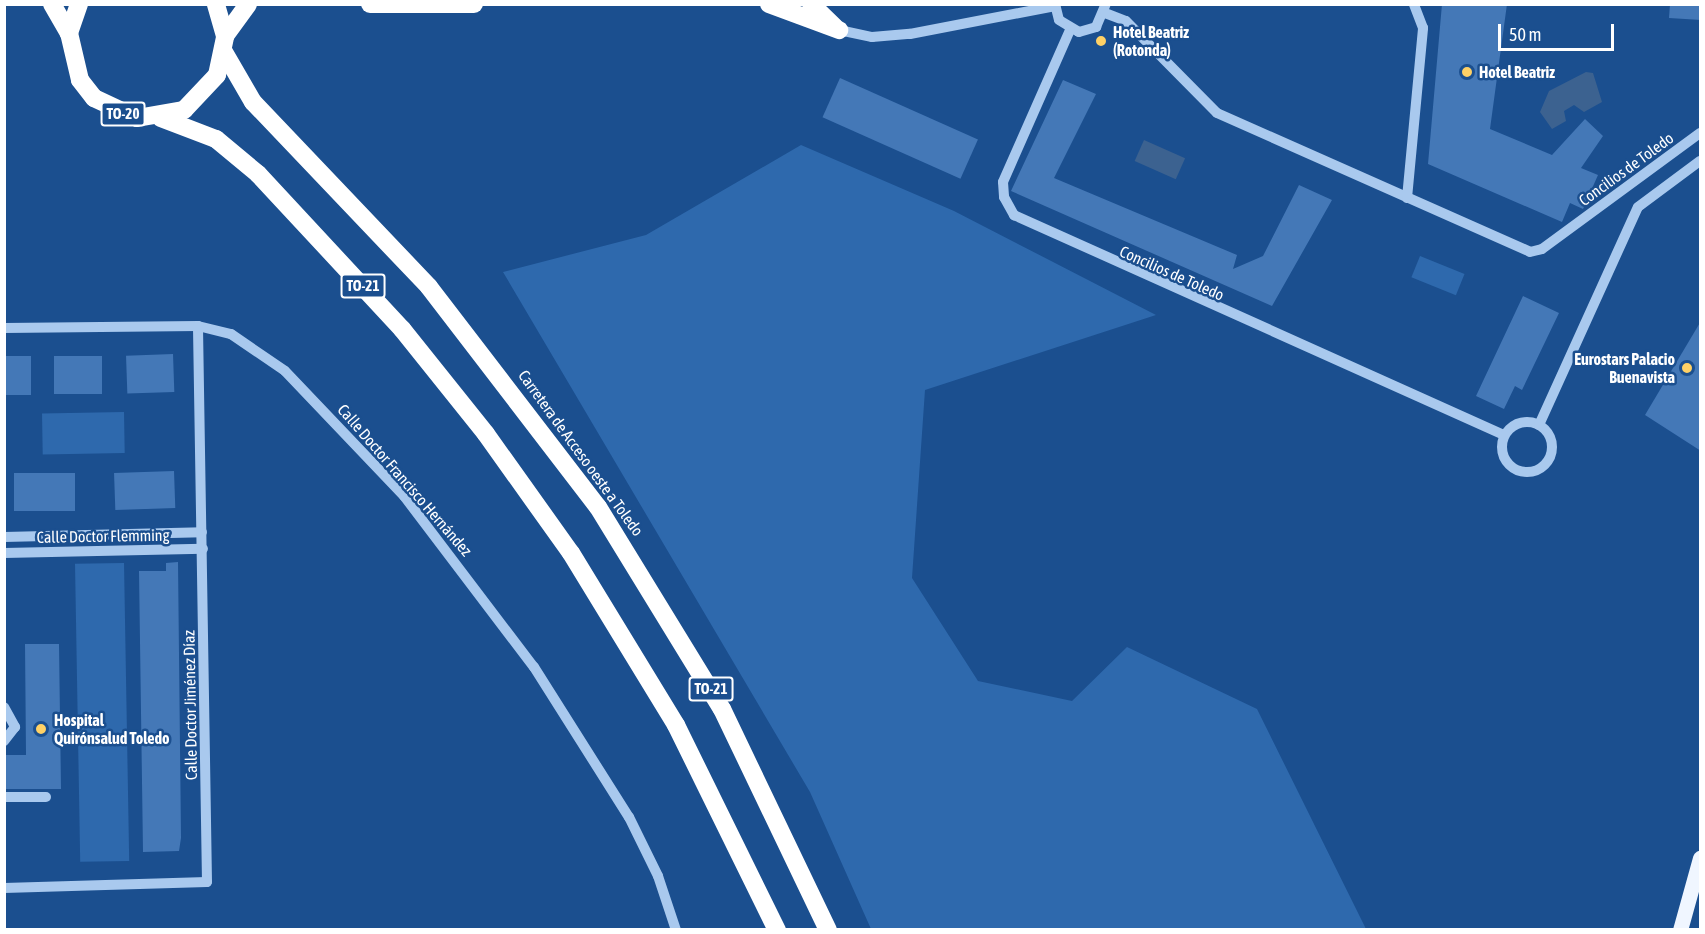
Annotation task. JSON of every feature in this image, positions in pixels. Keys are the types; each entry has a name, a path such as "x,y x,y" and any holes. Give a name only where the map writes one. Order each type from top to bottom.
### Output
{"highway":[{"name":"TO-20","path":"52,4 69,33 80,80 94,98 114,111 161,118 203,95 225,44 248,4"},
{"path":"69,33 79,4"},
{"name":"Carretera de Acceso oeste a Toledo","path":"216,4 225,44 253,102 429,287 598,507 722,709 828,930"},
{"path":"370,4 474,4"},
{"path":"770,4 839,30"},
{"path":"811,4 839,30"},
{"name":"TO-21","path":"161,118 216,140 258,174 395,321 486,434 571,553 676,725 777,930"}],"main road":[{"path":"1680,930 1701,858"}],"street":[{"path":"1407,198 1423,28 1414,4"},
{"path":"839,30 872,37 910,34 1055,5 1070,30 1088,31 1105,9"},
{"name":"Concilios de Toledo","path":"1105,9 1126,21 1217,113 1530,252 1542,249 1701,133"},
{"name":"Concilios de Toledo","path":"1070,30 1003,182 1004,197 1014,215 1504,435"},
{"path":"1539,425 1638,207 1701,161"},
{"name":"Calle Doctor Francisco Hernández","path":"4,328 198,326 240,339 285,371 454,556 534,667 624,807 658,876 676,930"},
{"name":"Calle Doctor Jiménez Díaz","path":"4,888 207,882 198,326"},
{"path":"1516,424 1539,425 1550,436 1551,452 1544,465 1530,472 1509,464 1502,451 1504,435 1516,424"},
{"name":"Calle Doctor Flemming","path":"4,537 202,532"},
{"name":"Calle Doctor Flemming","path":"4,553 203,549"},
{"path":"4,707 15,727 4,741"},
{"path":"4,797 46,797"}],"shaded area":[{"path":"1586,72 1593,73 1602,102 1584,112 1574,105 1564,111 1566,121 1552,129 1540,112 1549,91"},
{"path":"1144,140 1185,158 1176,179 1135,161"},
{"path":"801,145 954,211 1156,315 925,390 912,578 978,681 1072,701 1127,647 1257,709 1366,929 871,929 810,792 503,272 646,235"},
{"path":"1420,256 1465,274 1456,295 1411,277"},
{"path":"124,412 125,453 43,454 42,413"},
{"path":"124,563 129,861 80,862 75,564"}],"building":[{"name":"Hotel Beatriz","path":"1442,4 1507,4 1490,129 1552,155 1585,119 1603,136 1581,168 1598,175 1583,209 1570,203 1562,222 1428,164"},
{"path":"1670,4 1701,4 1701,20 1669,18"},
{"path":"840,78 978,139 960,179 823,117"},
{"path":"1063,80 1096,94 1054,178 1237,255 1233,269 1263,256 1299,185 1332,200 1272,306 1011,191"},
{"path":"1523,296 1559,313 1522,390 1515,386 1504,409 1476,396"},
{"name":"Eurostars Palacio Buenavista","path":"1701,321 1701,451 1645,415"},
{"path":"173,354 174,392 127,394 126,356"},
{"path":"4,356 31,356 31,395 4,395"},
{"path":"54,356 102,356 102,394 54,394"},
{"path":"174,471 175,508 115,510 114,473"},
{"path":"14,473 75,473 75,511 14,511"},
{"path":"178,562 181,838 179,851 143,852 139,571 166,571 166,563"},
{"path":"25,644 59,644 61,789 4,789 4,755 26,755"}],"place":[{"name":"Hotel Beatriz (Rotonda)","path":"1101,41"},
{"name":"Hotel Beatriz","path":"1467,72"},
{"name":"Eurostars Palacio Buenavista","path":"1687,368"},
{"name":"Hospital Quirónsalud Toledo","path":"41,729"}]}
